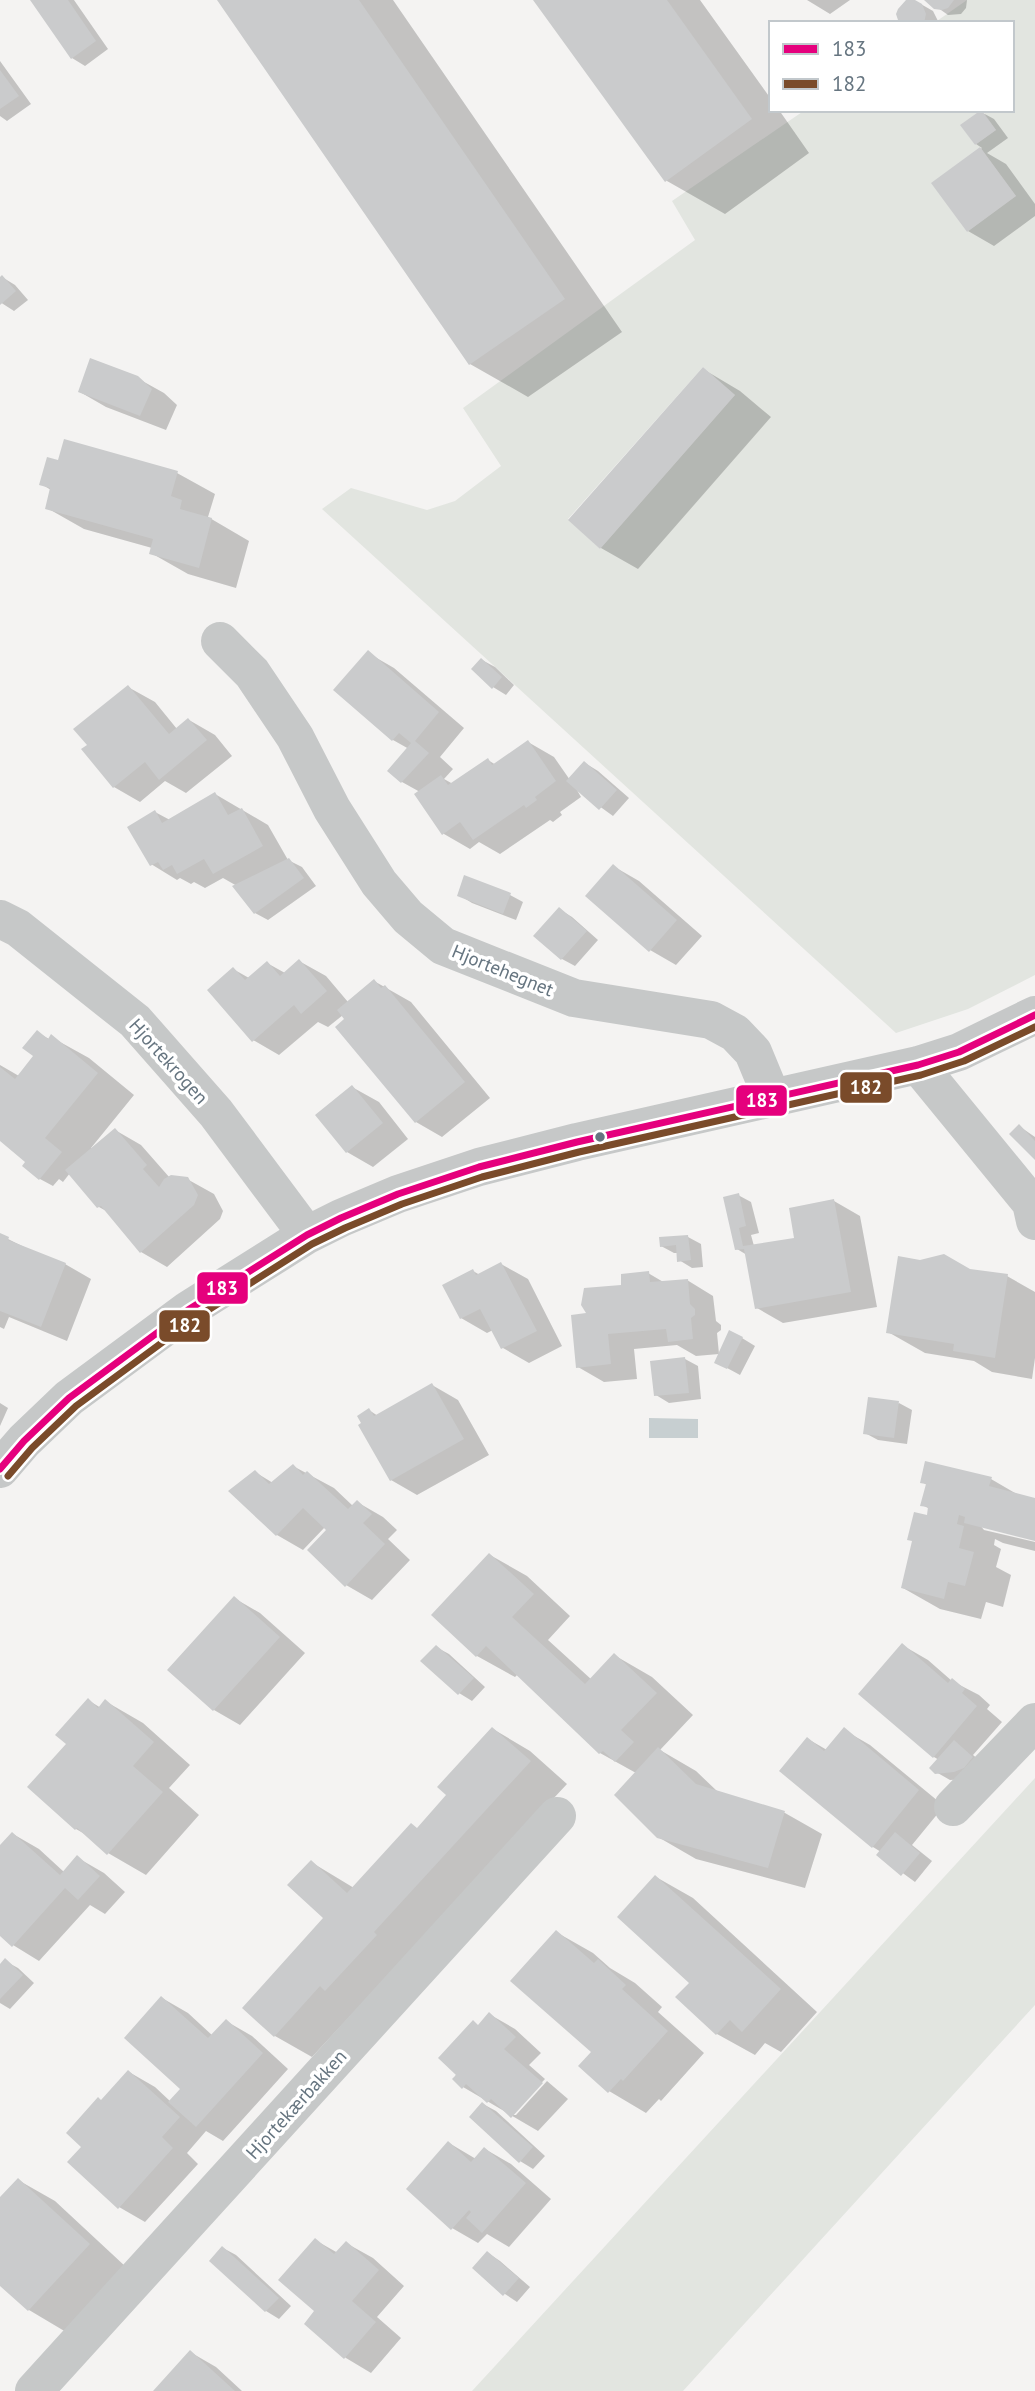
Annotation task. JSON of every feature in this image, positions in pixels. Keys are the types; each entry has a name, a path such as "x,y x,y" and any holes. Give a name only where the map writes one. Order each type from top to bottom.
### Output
{"street":[{"name":"Hjortehegnet","path":"220,641 252,673 295,737 332,809 379,883 408,917 443,946 574,998 711,1020 735,1033 753,1052 772,1098"},
{"name":"Hjortekrogen","path":"0,919 18,929 135,1021 216,1113 307,1235"},
{"path":"0,1469 24,1441 69,1398 188,1310 307,1235 398,1194 479,1167 577,1142 918,1065 959,1052 1035,1015"},
{"path":"918,1065 1031,1203 1035,1221"},
{"path":"953,1807 1035,1722"},
{"name":"Hjortekærbakken","path":"34,2391 557,1816"}],"shaded area":[{"path":"967,0 1035,0 1035,975 968,1009 896,1033 322,509 351,488 427,510 455,501 501,466 463,408 695,240 672,201 802,112 978,112 961,125 975,145 996,130 983,112 1014,112 1014,21 937,21","holes":["980,147 1016,196 967,232 932,183","703,367 735,395 600,549 568,519"]},
{"path":"649,1418 698,1419 698,1438 649,1438"},
{"path":"1035,1778 1035,2005 683,2391 472,2391"}],"building":[{"path":"30,0 68,0 96,41 71,59"},
{"path":"217,0 359,0 565,299 469,365"},
{"path":"533,0 667,0 752,119 665,182"},
{"path":"906,0 915,0 922,4 926,14 924,21 898,21 896,14"},
{"path":"924,0 954,0 948,8 942,10 934,9"},
{"path":"0,70 19,96 0,109"},
{"path":"978,112 982,112 996,130 975,145 960,125"},
{"path":"980,147 1016,196 967,232 931,183"},
{"path":"2,275 16,291 0,305 0,277"},
{"path":"90,358 138,376 152,389 140,416 78,392"},
{"path":"703,367 735,395 600,549 568,520"},
{"path":"64,439 178,471 171,496 182,500 180,509 212,518 199,568 149,554 153,539 45,509 50,488 39,485 47,457 58,460"},
{"path":"368,650 439,712 415,741 429,753 401,783 387,771 411,743 399,733 392,741 333,690"},
{"path":"481,658 502,677 492,689 471,669"},
{"path":"128,685 169,734 188,718 207,740 159,780 145,762 113,788 81,749 87,745 73,729"},
{"path":"528,740 556,781 535,797 537,800 526,808 524,805 473,840 460,822 442,835 414,794 441,775 448,785 488,758 492,765"},
{"path":"584,761 617,790 599,810 566,781"},
{"path":"215,792 228,815 242,808 263,846 213,874 204,859 177,874 172,865 163,870 158,862 150,866 127,827 155,810 162,823"},
{"path":"289,858 304,878 254,914 232,886"},
{"path":"613,864 677,920 649,952 585,896"},
{"path":"464,875 511,893 503,914 457,896"},
{"path":"559,907 587,931 561,960 533,936"},
{"path":"299,959 327,991 301,1014 294,1005 252,1042 207,990 233,967 245,980 267,961 280,976"},
{"path":"374,979 381,988 385,985 465,1082 415,1123 335,1027 344,1019 337,1010"},
{"path":"37,1030 48,1039 51,1034 98,1073 45,1138 62,1152 39,1180 22,1166 25,1162 0,1141 0,1067 15,1079 33,1056 22,1048"},
{"path":"352,1085 383,1123 346,1153 315,1115"},
{"path":"1019,1124 1035,1141 1035,1160 1009,1134"},
{"path":"115,1128 147,1165 143,1169 159,1187 164,1179 171,1175 188,1177 198,1195 194,1205 140,1253 101,1206 97,1208 65,1170"},
{"path":"739,1193 746,1226 739,1228 743,1246 794,1238 789,1208 834,1199 851,1292 755,1309 744,1249 735,1250 723,1197"},
{"path":"0,1233 9,1237 8,1240 66,1263 41,1327 0,1311"},
{"path":"688,1235 691,1260 677,1262 676,1245 660,1247 659,1237"},
{"path":"944,1254 970,1269 1008,1274 995,1358 953,1351 954,1344 886,1333 898,1256 920,1260"},
{"path":"501,1262 537,1331 501,1349 480,1309 460,1319 442,1285 473,1269 476,1275"},
{"path":"649,1271 650,1282 688,1279 690,1304 695,1309 695,1315 691,1318 693,1339 668,1342 666,1329 608,1334 611,1364 576,1368 571,1315 586,1313 581,1305 584,1288 621,1285 621,1274"},
{"path":"729,1330 743,1337 727,1369 714,1363"},
{"path":"685,1357 689,1393 654,1396 650,1361"},
{"path":"432,1383 464,1439 390,1481 358,1425 361,1423 357,1416 369,1408 374,1416"},
{"path":"868,1397 899,1401 894,1438 863,1434"},
{"path":"925,1461 992,1477 989,1486 1035,1498 1035,1541 964,1523 965,1517 959,1515 957,1524 964,1526 959,1548 974,1552 965,1586 948,1582 944,1599 901,1588 912,1541 907,1540 914,1512 927,1515 928,1507 920,1506 926,1484 920,1483"},
{"path":"293,1464 303,1475 307,1471 348,1509 357,1500 372,1514 363,1523 385,1544 345,1587 307,1550 326,1530 303,1508 276,1536 228,1491 255,1470 269,1484"},
{"path":"489,1553 534,1594 512,1617 585,1684 614,1653 657,1693 621,1730 634,1742 615,1762 603,1751 599,1754 486,1646 476,1657 431,1615"},
{"path":"234,1596 280,1637 213,1711 167,1670"},
{"path":"902,1643 948,1683 952,1678 965,1689 962,1693 977,1706 933,1758 858,1694"},
{"path":"436,1645 474,1678 458,1695 420,1661"},
{"path":"88,1698 98,1708 105,1699 154,1742 133,1766 163,1792 107,1855 27,1787 66,1744 55,1735"},
{"path":"492,1727 531,1761 374,1932 377,1935 325,1991 320,1986 274,2037 242,2008 323,1918 287,1885 311,1860 347,1893 411,1823 417,1828 446,1795 437,1787"},
{"path":"844,1727 919,1790 872,1848 779,1771 807,1737 824,1751"},
{"path":"954,1740 973,1757 964,1768 935,1774 929,1768"},
{"path":"658,1747 696,1784 785,1811 768,1868 657,1838 614,1795"},
{"path":"12,1832 60,1875 77,1855 100,1876 78,1900 65,1888 12,1947 0,1936 0,1845"},
{"path":"895,1832 920,1853 901,1876 876,1855"},
{"path":"655,1875 781,1989 742,2032 730,2020 716,2035 675,1997 689,1983 617,1917"},
{"path":"556,1930 594,1963 598,1959 626,1985 622,1989 668,2031 623,2081 621,2079 608,2093 578,2066 591,2052 510,1981"},
{"path":"5,1958 23,1975 0,1999 0,1964"},
{"path":"161,1996 208,2038 226,2019 263,2053 196,2127 168,2102 180,2089 124,2038"},
{"path":"489,2012 516,2037 504,2049 543,2083 511,2118 491,2099 487,2103 466,2084 462,2089 452,2079 456,2075 438,2058 473,2020 478,2025"},
{"path":"128,2070 180,2117 162,2137 173,2148 118,2209 67,2162 81,2147 66,2133 98,2097 101,2100"},
{"path":"482,2102 533,2147 519,2163 469,2117"},
{"path":"448,2141 471,2162 484,2147 526,2183 482,2233 466,2218 471,2212 469,2210 451,2230 406,2189"},
{"path":"18,2178 90,2244 28,2311 0,2286 0,2197"},
{"path":"315,2238 334,2254 346,2241 379,2270 352,2301 376,2322 344,2359 304,2324 314,2311 278,2280"},
{"path":"222,2246 279,2298 265,2312 209,2261"},
{"path":"487,2251 519,2278 503,2296 472,2268"},
{"path":"190,2350 235,2391 153,2391"}],"transit line":[{"name":"183","path":"0,1469 24,1441 69,1398 188,1310 307,1235 341,1218 398,1194 479,1167 577,1142 918,1065 959,1052 1035,1015"},
{"name":"182","path":"8,1476 32,1448 76,1406 194,1319 312,1244 345,1228 402,1204 482,1177 579,1152 921,1075 964,1061 1035,1027"}]}
